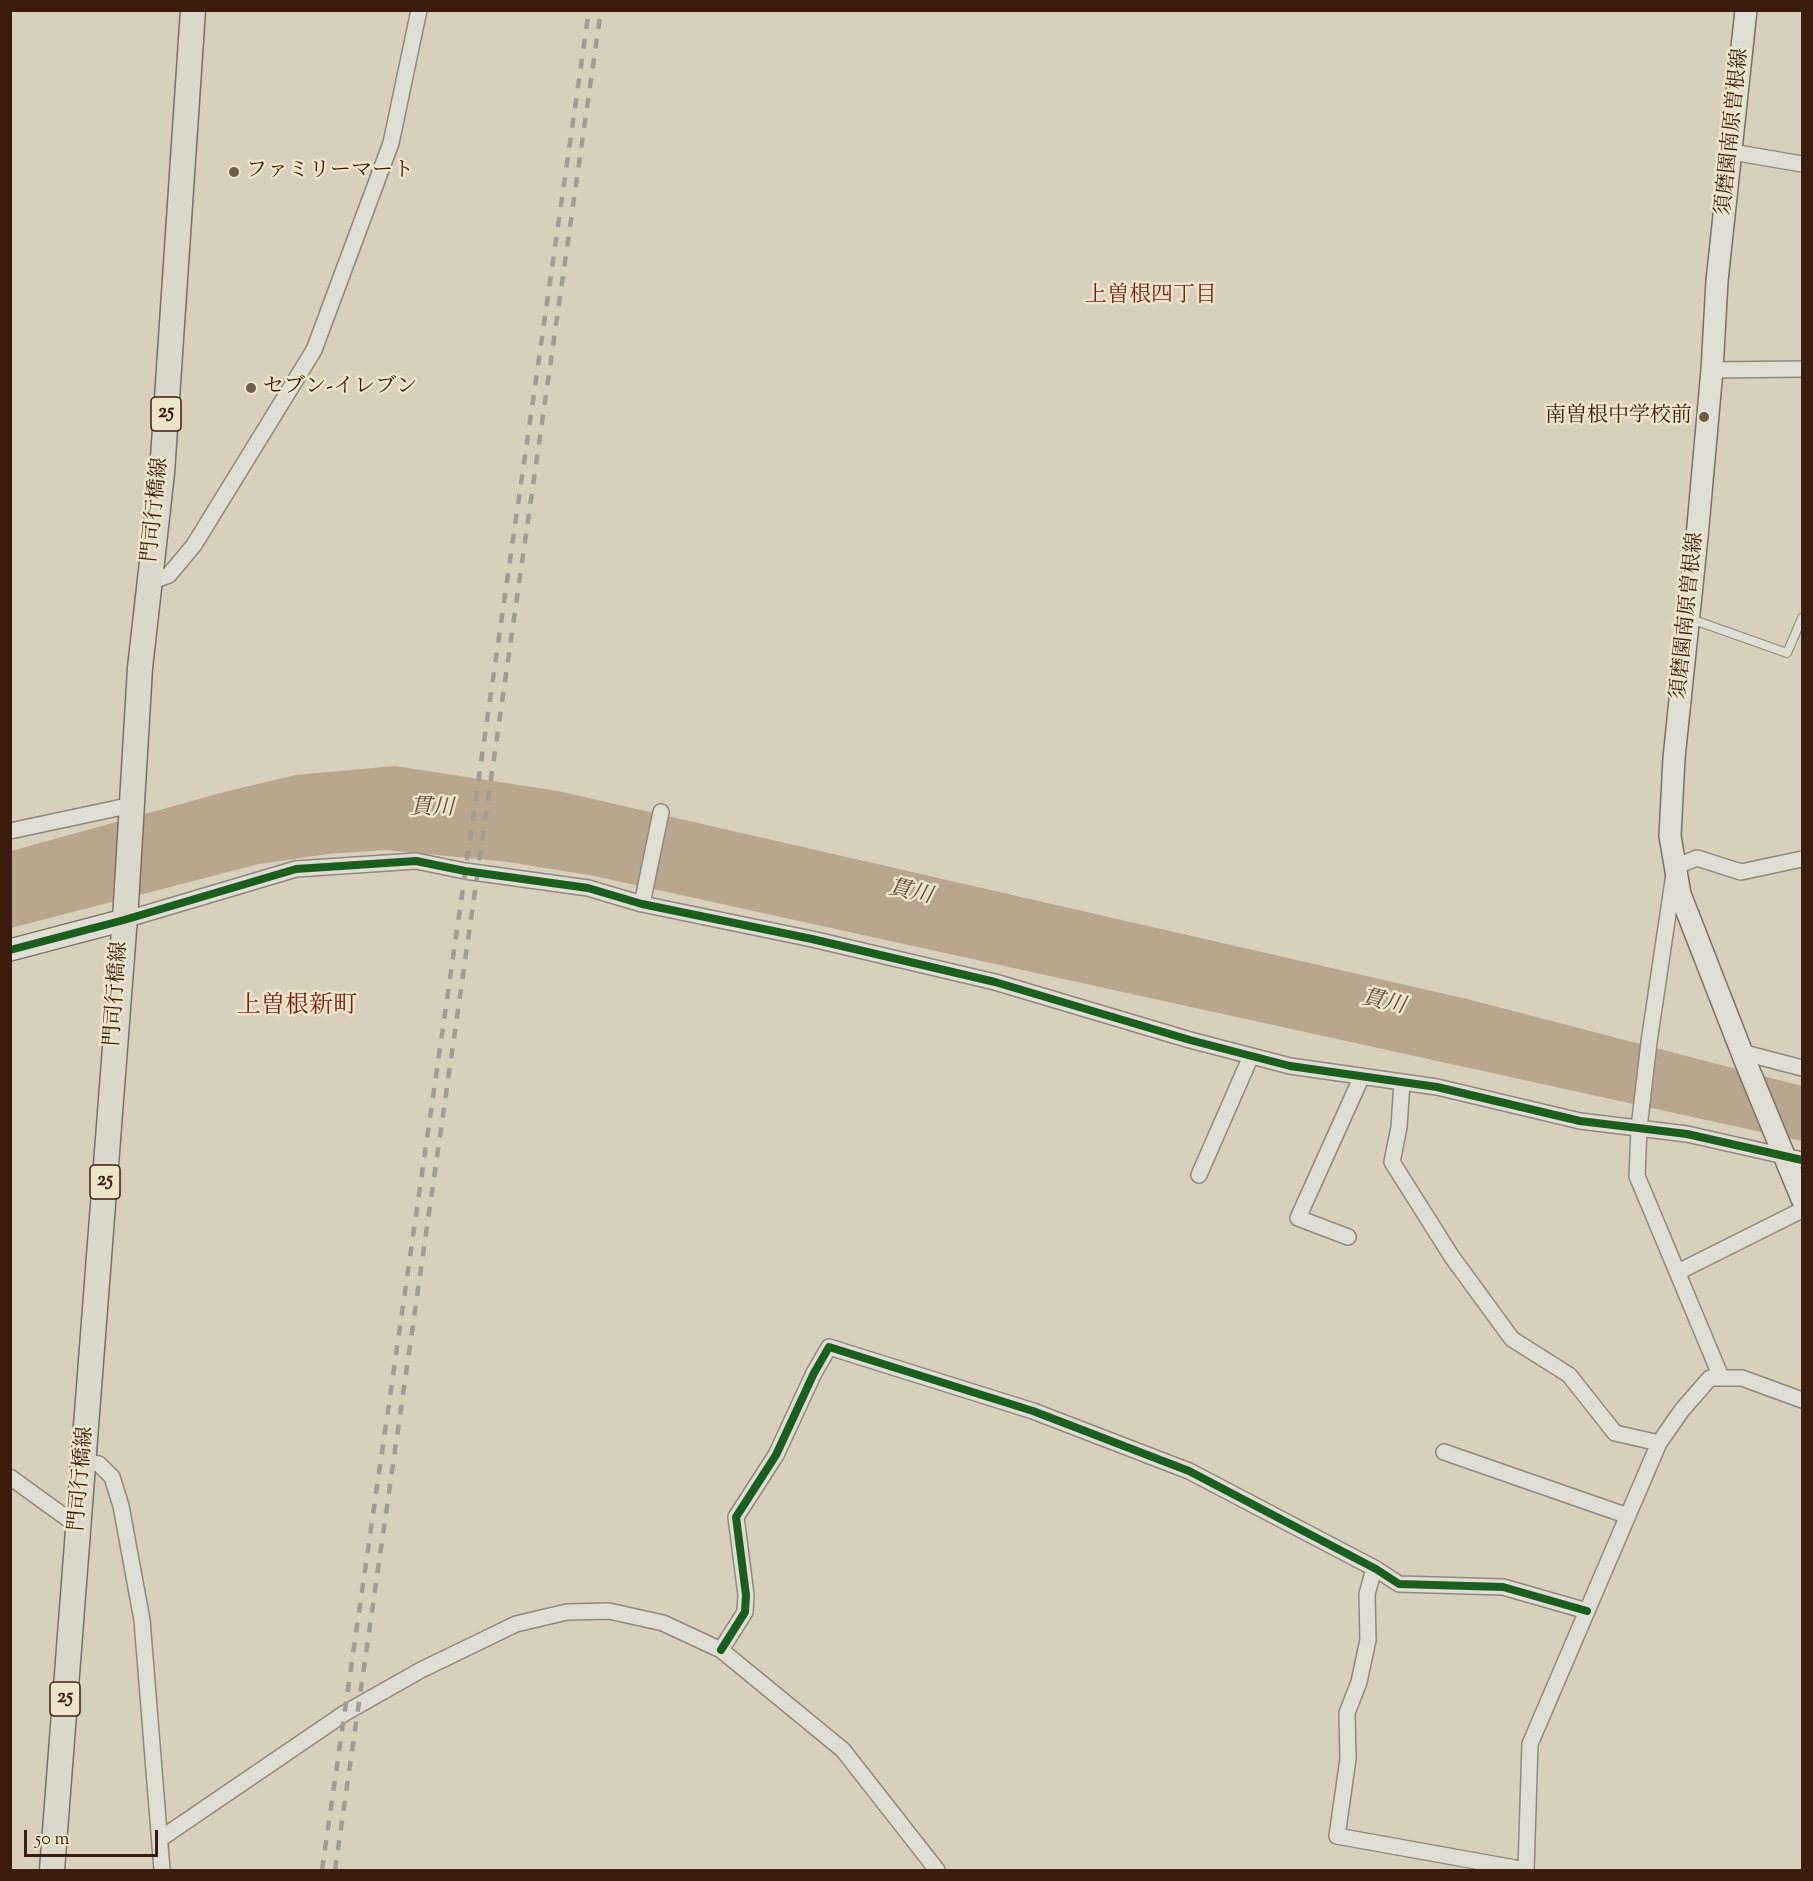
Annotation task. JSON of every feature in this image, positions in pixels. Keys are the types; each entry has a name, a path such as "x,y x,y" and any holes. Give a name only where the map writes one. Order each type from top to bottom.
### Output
{"main road":[{"name":"門司行橋線","path":"52,1870 125,912 140,668 163,461 193,10"},
{"name":"須磨園南原曽根線","path":"1746,10 1717,280 1712,370 1674,758 1670,836 1680,894 1743,1057 1789,1154 1803,1199"},
{"path":"10,950 125,912"}],"street":[{"path":"150,582 169,575 194,545 315,350 391,143 419,10"},
{"path":"1732,152 1803,164"},
{"path":"1712,370 1803,369"},
{"path":"10,831 131,811"},
{"path":"642,899 661,812"},
{"path":"1721,1377 1637,1176 1640,1122 1649,1042 1675,867 1697,858 1741,872 1803,859"},
{"path":"125,912 296,869 416,861 471,872 588,888 802,936 995,982 1190,1040 1290,1066 1437,1087 1580,1121 1640,1122 1687,1134 1789,1154"},
{"path":"1199,1175 1251,1056"},
{"path":"1743,1057 1803,1068"},
{"path":"1348,1237 1298,1218 1362,1077"},
{"path":"1402,1082 1399,1127 1392,1162 1452,1257 1512,1339 1569,1375 1616,1432 1659,1443"},
{"path":"1678,1272 1803,1210"},
{"path":"721,1650 745,1612 746,1595 736,1517 776,1455 814,1373 829,1347 1033,1410 1189,1471 1376,1569 1399,1584 1503,1587 1587,1611"},
{"path":"1376,1569 1367,1594 1368,1640 1359,1682 1347,1713 1348,1759 1337,1836 1526,1870 1530,1744 1659,1443 1682,1410 1710,1378 1742,1378 1803,1400"},
{"path":"1444,1452 1628,1516"},
{"path":"84,1461 99,1464 112,1477 121,1506 142,1620 162,1870"},
{"path":"10,1477 79,1527"},
{"path":"160,1839 345,1713 421,1670 516,1624 567,1612 609,1611 663,1623 721,1650 843,1750 937,1870"}],"lane":[{"path":"1689,618 1787,653 1803,618"}],"water":[{"name":"貫川","path":"395,766 558,791 1467,999 1802,1086 1802,1141 594,876 508,862 386,850 328,854 259,864 11,928 11,851 228,791 296,775"}],"railway":[{"path":"322,1870 589,10"},
{"path":"335,1870 601,10"}],"cycle path":[{"path":"10,950 124,920 296,869 416,861 465,871 588,888 642,904 812,939 995,982 1190,1040 1290,1066 1437,1087 1580,1121 1687,1134 1802,1160"},
{"path":"721,1650 745,1612 746,1595 736,1517 776,1455 814,1373 829,1347 1033,1411 1189,1471 1376,1569 1399,1584 1503,1587 1587,1611"}],"place":[{"name":"ファミリーマート","path":"234,172"},
{"name":"セブン-イレブン","path":"251,388"},
{"name":"南曽根中学校前","path":"1704,417"}],"district":[{"name":"上曽根四丁目","path":"1151,297"},
{"name":"上曽根新町","path":"297,1008"}]}
